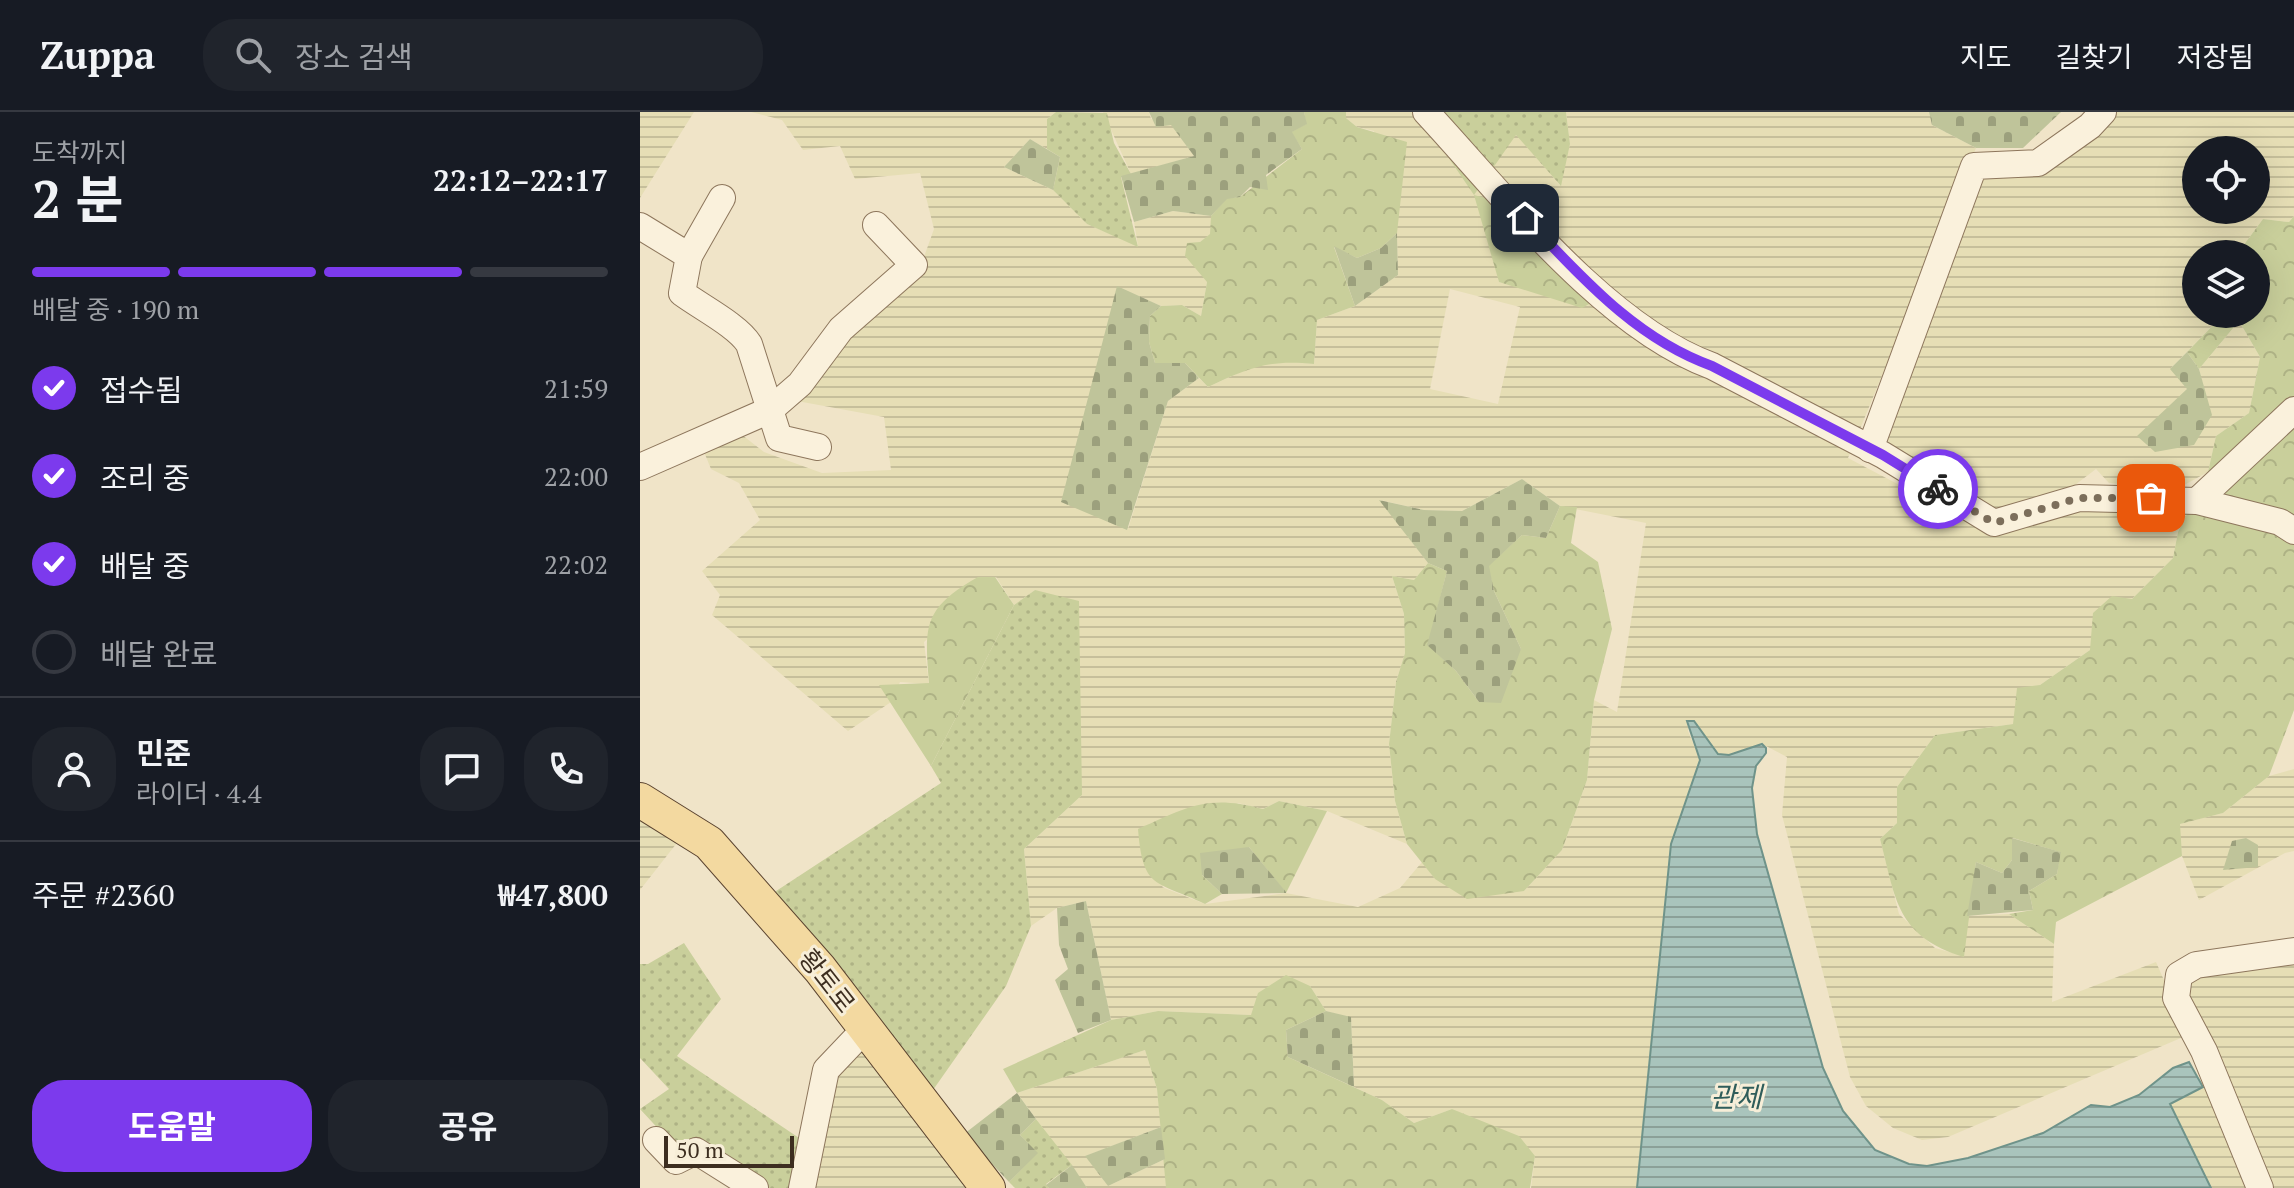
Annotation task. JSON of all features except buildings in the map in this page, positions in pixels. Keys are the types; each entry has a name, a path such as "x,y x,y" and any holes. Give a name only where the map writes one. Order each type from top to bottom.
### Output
{"main road":[{"name":"황토로","path":"640,800 709,843 820,969 988,1188"}],"street":[{"path":"1426,112 1617,312 1686,357 1712,366 1870,449 1994,523 2079,498 2197,501 2280,522 2294,531"},
{"path":"1870,449 1974,166 2038,163 2090,126 2103,112"},
{"path":"722,198 689,256 682,293 722,323 742,332 779,438 818,447"},
{"path":"640,467 770,410 800,384 841,329 914,265 876,225"},
{"path":"640,226 689,256"},
{"path":"2197,501 2294,410"},
{"path":"2260,1188 2204,1051 2176,998 2179,975 2196,965 2294,951"},
{"path":"802,1188 826,1070 864,1030"},
{"path":"656,1140 676,1161 696,1151 755,1188"}],"shaded area":[{"path":"640,112 694,112 640,198"},
{"path":"751,112 1056,112 1047,119 1047,149 1030,139 1004,167 1053,190 1087,224 1138,246 1134,222 1173,211 1211,216 1211,234 1200,242 1207,282 1201,316 1182,305 1161,306 1117,287 1128,529 1168,401 1199,378 1208,387 1249,368 1279,360 1314,364 1317,320 1355,306 1398,275 1397,233 1374,131 1357,127 1346,118 1346,112 1414,112 1516,134 1560,185 1570,144 1566,112 1929,112 1932,125 1976,148 1848,458 1995,535 2086,510 2188,512 2178,532 2173,558 2131,600 2090,650 2040,685 2013,724 1935,735 1897,787 1897,823 1880,839 1899,914 1935,948 1964,956 1967,916 2009,914 2054,944 2052,1002 2156,962 2188,1035 1948,1137 1922,1140 1893,1128 1866,1106 1850,1077 1782,815 1787,757 1762,744 1728,755 1718,754 1694,722 1688,721 1688,731 1700,760 1671,844 1637,1188 1531,1188 1535,1156 1452,1109 1414,1123 1382,1100 1354,1087 1351,1018 1326,1011 1310,986 1251,1015 1158,1011 1111,1020 1086,901 1057,908 1031,926 1024,849 1082,795 1035,590 1014,605 996,577 924,642 929,684 900,682 891,702 848,731 712,615 720,595 702,571 760,520 739,483 711,469 702,447 737,431 764,452 822,473 891,470 884,417 797,401 843,338 920,268 934,229 920,173 855,179 840,146 803,150 782,120","holes":["1491,244 1535,292 1499,282","1450,289 1520,307 1498,404 1430,389","1522,479 1560,506 1646,523 1617,712 1594,700 1587,780 1562,850 1524,891 1435,879 1422,862 1400,888 1358,907 1286,893 1205,904 1162,887 1238,803 1263,809 1279,801 1327,811 1407,844 1395,801 1389,744 1396,682 1405,653 1404,614 1392,576 1414,580 1428,563 1380,500 1424,510 1462,511"]},
{"path":"1103,112 1149,112 1151,119 1171,124 1194,156 1131,174"},
{"path":"2115,112 2294,112 2294,216 2289,222 2270,220 2270,136 2182,136 2182,224 2259,224 2247,240 2182,240 2182,328 2210,328 2171,368 2204,389 2199,369 2233,328 2243,328 2260,357 2249,413 2216,436 2208,472 2177,489 2109,483 2096,469 2071,488 1996,510 1881,443 1971,174 2043,173"},
{"path":"2294,769 2294,851 2199,900 2182,856 2179,824 2223,813 2269,776"},
{"path":"640,815 680,839 640,890"},
{"path":"2294,963 2294,1188 2273,1188 2189,1003 2192,979"},
{"path":"859,1046 979,1188 814,1188 832,1079"},
{"path":"1145,1050 1157,1089 1161,1127 1086,1156 1108,1186 1165,1159 1166,1188 1087,1188 1017,1093"},
{"path":"2213,1086 2252,1188 2211,1188 2170,1103 2203,1087"}],"green space":[{"path":"1056,112 1107,113 1114,143 1131,174 1121,177 1138,247 1087,224 1053,190 1060,157 1047,149 1047,119"},
{"path":"1149,112 1304,112 1307,124 1292,132 1302,149 1266,175 1268,190 1250,187 1240,197 1227,199 1211,216 1173,211 1134,222 1121,176 1194,156 1171,125 1156,127"},
{"path":"1304,112 1346,112 1346,118 1357,127 1407,142 1397,233 1381,248 1357,258 1334,247 1355,306 1317,320 1314,364 1259,366 1208,387 1185,363 1155,363 1149,342 1150,316 1161,306 1182,305 1201,316 1207,282 1185,256 1187,243 1200,242 1210,234 1211,216 1227,198 1240,197 1302,149 1291,132 1306,124"},
{"path":"1438,112 1566,112 1570,144 1561,186 1516,135 1474,195 1427,126"},
{"path":"1929,112 2061,112 2023,148 1976,148 1932,125"},
{"path":"1030,139 1060,157 1053,190 1004,167"},
{"path":"1474,195 1496,201 1596,300 1582,308 1499,282"},
{"path":"2294,216 2294,710 2269,776 2223,813 2180,824 2182,856 2056,922 2054,944 2009,914 2033,910 2029,891 2057,874 2060,852 2013,838 2012,860 2002,873 1976,862 1964,957 1942,948 1912,927 1902,913 1890,880 1880,839 1897,823 1897,787 1935,735 2013,724 2017,688 2040,685 2090,650 2093,613 2112,596 2132,599 2173,558 2178,532 2208,472 2216,436 2249,413 2260,357 2243,328 2270,328 2270,240 2247,240 2259,224 2270,224 2270,220 2289,222"},
{"path":"1397,233 1398,275 1355,306 1334,246 1357,258 1381,248"},
{"path":"1117,286 1161,306 1150,316 1149,342 1155,363 1185,363 1199,378 1168,401 1127,530 1061,502"},
{"path":"2210,328 2233,328 2199,369 2187,352"},
{"path":"2187,352 2199,369 2212,415 2194,445 2155,452 2137,436 2187,389 2170,369"},
{"path":"1522,479 1560,506 1546,538 1522,535 1489,566 1494,591 1521,649 1501,703 1479,702 1456,671 1427,645 1447,571 1428,563 1379,500 1424,510 1462,511"},
{"path":"1560,506 1577,507 1571,543 1598,562 1612,629 1594,700 1587,780 1562,850 1524,891 1467,899 1435,879 1407,844 1395,801 1389,744 1396,682 1405,653 1404,614 1392,576 1414,580 1428,563 1447,571 1428,645 1456,671 1479,702 1521,649 1494,591 1488,566 1522,535 1546,538"},
{"path":"978,577 995,577 1014,605 931,766 879,685 929,683 927,646 931,620 947,598"},
{"path":"1035,590 1079,601 1082,795 1024,849 1031,926 1006,986 933,1090 767,897 941,783 931,766 1014,605"},
{"path":"1279,801 1327,811 1286,893 1249,847 1202,875 1222,894 1205,904 1164,886 1148,874 1138,829 1198,805 1227,803 1263,809"},
{"path":"2012,838 2061,852 2057,874 2029,891 2033,910 1967,916 1976,862 2002,873 2012,860"},
{"path":"2246,838 2258,845 2258,867 2223,870 2232,841"},
{"path":"1249,847 1286,893 1222,894 1202,875 1200,853"},
{"path":"1086,901 1111,1020 1078,1033 1055,980 1068,969 1059,945 1057,908"},
{"path":"684,943 721,999 677,1056 805,1142 795,1188 763,1188 677,1149 640,1109 669,1089 640,1058 640,964 648,964"},
{"path":"1286,975 1310,986 1326,1011 1286,1030 1288,1057 1382,1100 1414,1123 1452,1109 1519,1136 1535,1156 1530,1188 1166,1188 1157,1089 1145,1050 1017,1093 1003,1069 1111,1020 1158,1011 1251,1015 1258,993"},
{"path":"1326,1011 1351,1017 1354,1087 1288,1057 1286,1030"},
{"path":"1017,1093 1036,1119 1020,1135 1038,1153 1009,1182 964,1134"},
{"path":"1036,1119 1072,1165 1046,1184 1049,1188 1015,1188 1009,1182 1037,1153 1020,1135"},
{"path":"1161,1127 1165,1159 1108,1186 1085,1156"},
{"path":"1072,1165 1087,1188 1049,1188 1046,1185"}],"water":[{"name":"관제","path":"1687,721 1694,721 1718,754 1729,755 1762,744 1766,748 1766,753 1756,766 1752,788 1757,834 1823,1068 1843,1111 1875,1150 1909,1164 1927,1166 1968,1158 2043,1133 2091,1105 2110,1107 2139,1095 2173,1068 2189,1062 2203,1087 2170,1104 2211,1188 1637,1188 1671,844 1700,760"}],"way so far":[{"path":"1938,489 1994,523 2079,498 2151,498"}],"route":[{"path":"1525,218 1617,312 1686,357 1712,366 1883,455 1938,489"}]}
